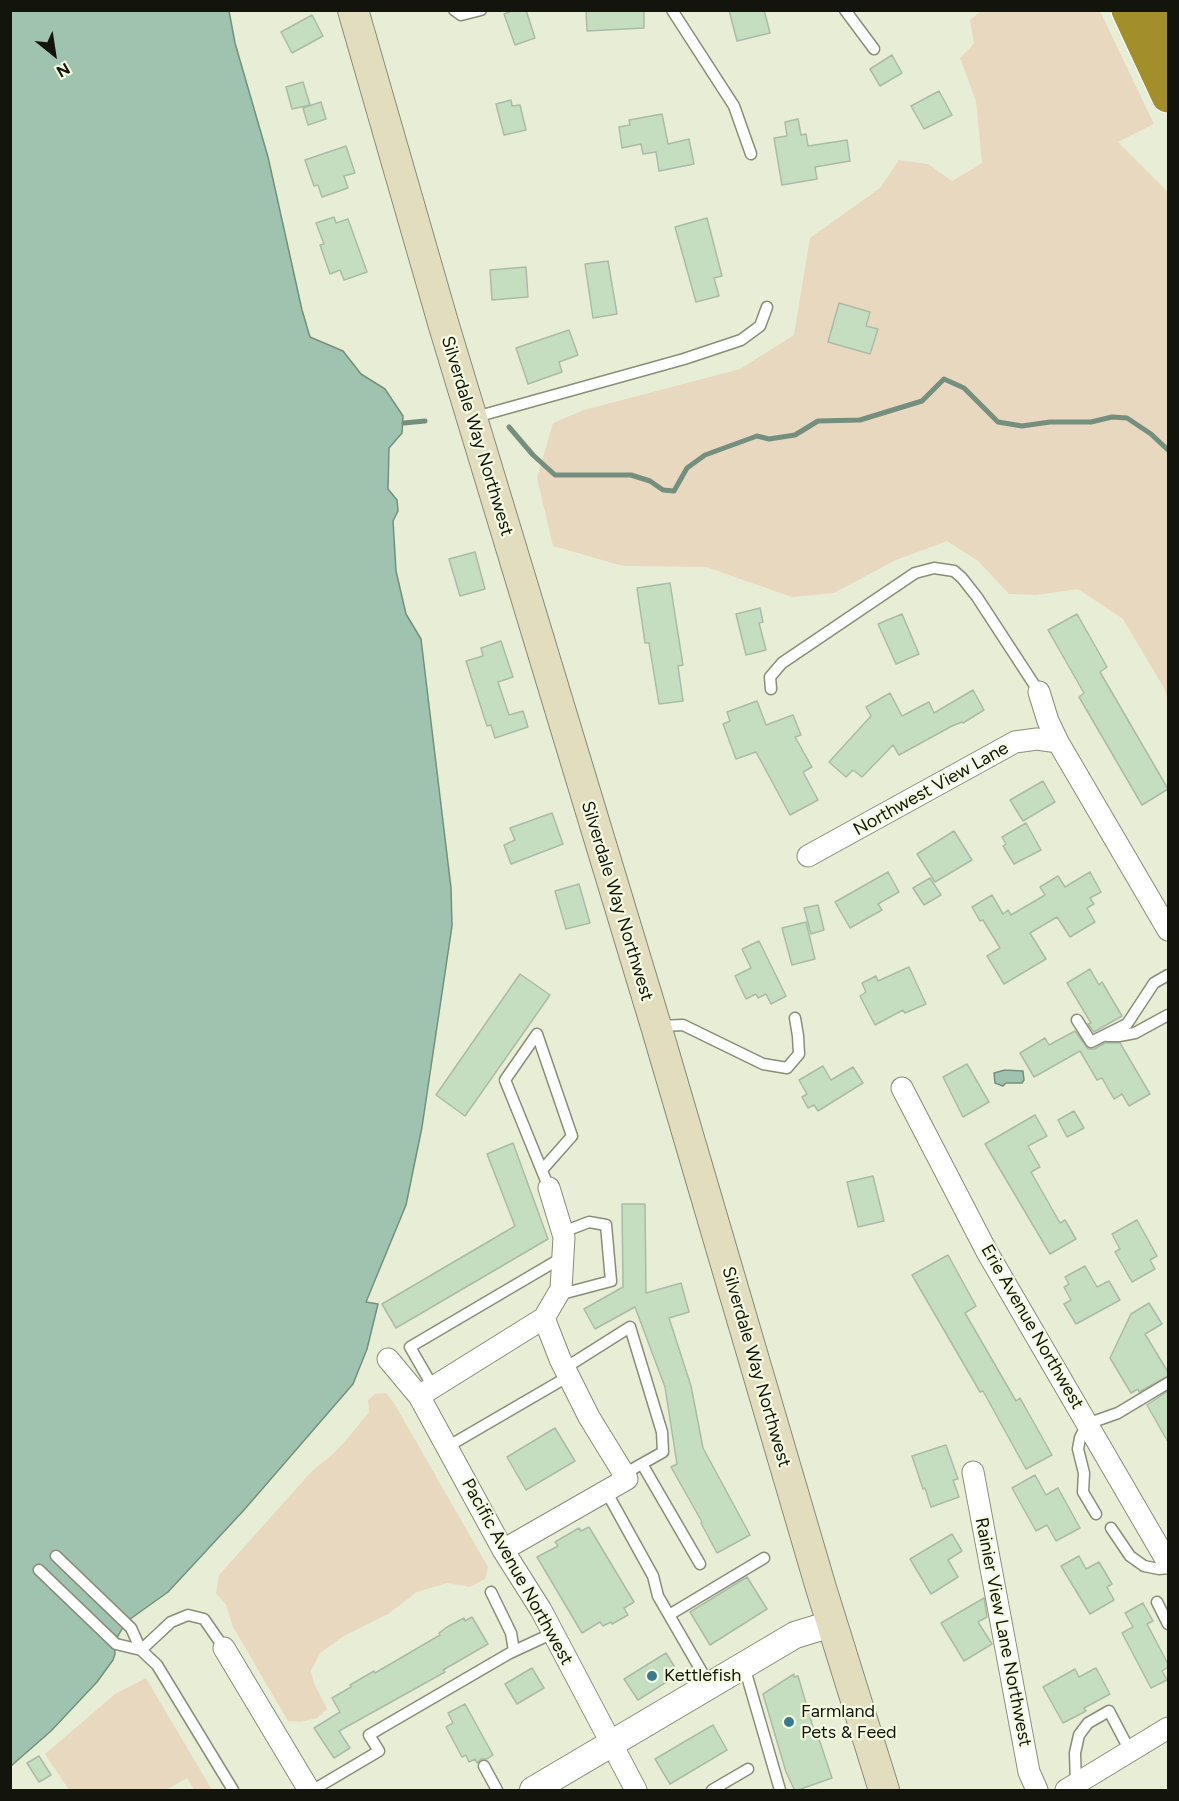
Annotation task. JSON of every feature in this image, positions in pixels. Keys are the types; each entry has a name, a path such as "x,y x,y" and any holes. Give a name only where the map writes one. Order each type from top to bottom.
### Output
{"highway":[{"path":"1128,10 1168,96"},
{"path":"1155,10 1168,42"}],"main road":[{"name":"Silverdale Way Northwest","path":"353,10 472,418 656,1026 831,1624 884,1791"}],"street":[{"path":"1039,692 1048,721 1058,742 1168,930"},
{"name":"Northwest View Lane","path":"808,856 1015,742 1037,739 1058,742"},
{"name":"Erie Avenue Northwest","path":"902,1088 987,1252 1168,1565"},
{"path":"426,1391 543,1318 561,1289 562,1232 546,1179"},
{"path":"503,1550 627,1479 589,1417 543,1318"},
{"name":"Pacific Avenue Northwest","path":"388,1359 426,1391 447,1447 503,1550 541,1610 636,1791"},
{"name":"Rainier View Lane Northwest","path":"973,1472 1029,1772 1037,1791"},
{"path":"533,1791 795,1635 831,1624"},
{"path":"224,1648 308,1790"},
{"path":"1071,1787 1168,1728"}],"lane":[{"path":"454,10 460,15 481,10"},
{"path":"672,10 734,106 751,154"},
{"path":"845,10 874,49"},
{"path":"472,418 684,359 741,340 760,326 767,307"},
{"path":"771,689 770,676 782,663 915,573 934,568 954,571 962,578 1039,692"},
{"path":"1077,1020 1091,1042 1127,1024 1154,983 1168,975"},
{"path":"1104,1035 1119,1036 1135,1033 1168,1015"},
{"path":"656,1026 683,1025 763,1064 787,1068 799,1054 795,1018"},
{"path":"537,1034 572,1136 546,1179 505,1080 537,1034"},
{"path":"557,1295 611,1281 606,1225 589,1222 562,1232"},
{"path":"426,1391 410,1347 563,1257"},
{"path":"447,1447 567,1372 630,1327 662,1432 663,1452 624,1474"},
{"path":"1096,1514 1083,1492 1084,1473 1078,1449 1080,1438 1087,1424 1118,1413 1168,1383"},
{"path":"642,1464 700,1564"},
{"path":"606,1491 653,1576 658,1596 710,1687"},
{"path":"1111,1528 1130,1556 1144,1566 1151,1568 1168,1565"},
{"path":"56,1556 131,1628 141,1650 157,1665 233,1791"},
{"path":"669,1615 764,1558"},
{"path":"39,1570 116,1644 141,1650"},
{"path":"491,1592 511,1633 514,1651"},
{"path":"1157,1602 1168,1624"},
{"path":"141,1650 171,1622 188,1615 204,1619 224,1648"},
{"path":"308,1790 379,1751 369,1735 514,1651 553,1633"},
{"path":"744,1666 780,1791"},
{"path":"1071,1787 1079,1735 1088,1723 1109,1711 1130,1751"},
{"path":"484,1766 497,1791"},
{"path":"712,1791 748,1769"}],"shaded area":[{"path":"11,11 229,11 235,43 268,157 310,337 343,351 361,374 385,389 403,416 402,433 389,448 388,489 397,500 398,511 393,521 396,571 406,614 421,639 451,888 452,926 422,1127 406,1205 366,1302 378,1304 367,1349 353,1384 244,1510 168,1592 126,1622 114,1643 113,1660 97,1682 51,1731 11,1766"},
{"path":"981,11 1100,11 1154,124 1118,142 1168,192 1168,700 1164,688 1123,619 1078,589 1036,595 1009,594 978,561 947,541 896,560 834,593 792,597 706,567 623,566 553,546 537,478 553,423 584,410 740,369 794,335 810,238 880,188 899,160 928,164 952,181 982,163 976,101 960,58 974,44 970,20"},
{"path":"1005,1070 1023,1071 1024,1080 1022,1083 1006,1083 1003,1086 995,1083 994,1073"},
{"path":"386,1393 394,1403 488,1567 485,1579 470,1587 447,1583 417,1592 388,1614 344,1636 320,1653 311,1671 314,1683 327,1709 317,1718 300,1722 288,1721 233,1627 226,1605 216,1593 219,1575 312,1471 347,1439 369,1412 368,1400 375,1394"},
{"path":"146,1678 212,1790 194,1790 187,1778 166,1790 69,1790 45,1754 115,1694"}],"building":[{"path":"514,10 526,10 535,38 515,45 504,14"},
{"path":"586,10 644,10 644,28 587,31"},
{"path":"729,10 764,10 770,33 737,41"},
{"path":"312,15 323,36 292,53 281,32"},
{"path":"892,55 902,73 880,86 870,69"},
{"path":"303,82 310,105 292,109 286,87"},
{"path":"939,91 952,115 924,129 911,106"},
{"path":"511,100 512,106 520,105 526,130 504,135 496,104"},
{"path":"321,102 326,119 308,125 303,108"},
{"path":"662,114 668,144 689,139 694,164 659,171 656,152 643,154 641,144 622,148 619,127 630,125 629,120"},
{"path":"798,119 801,135 806,134 808,146 847,140 850,161 815,167 817,179 782,185 774,138 787,136 785,122"},
{"path":"346,146 355,173 344,176 348,188 322,197 318,185 314,186 305,160"},
{"path":"334,217 336,223 348,219 367,272 344,280 340,270 330,274 320,245 324,244 316,223"},
{"path":"707,218 722,276 714,278 719,296 696,302 675,227"},
{"path":"608,261 617,314 593,318 585,264"},
{"path":"526,267 528,297 492,300 490,270"},
{"path":"839,303 870,312 866,326 878,329 870,354 828,342"},
{"path":"569,330 578,355 559,362 562,372 528,384 516,348"},
{"path":"475,552 485,589 460,596 449,559"},
{"path":"670,583 683,665 678,666 683,701 659,704 649,643 645,643 637,588"},
{"path":"760,608 763,622 759,623 766,650 746,655 736,614"},
{"path":"902,614 919,654 896,664 878,624"},
{"path":"1077,614 1107,667 1100,672 1168,789 1142,805 1079,697 1084,693 1048,630"},
{"path":"501,641 513,677 498,682 509,715 523,711 528,727 495,738 491,725 487,726 466,661 483,656 481,648"},
{"path":"973,690 984,710 899,755 893,745 862,777 853,770 846,777 829,762 871,716 866,707 890,693 902,716 929,702 934,713"},
{"path":"757,701 766,725 793,715 801,735 795,737 812,767 803,772 818,800 790,815 756,752 736,759 723,724 730,721 727,712"},
{"path":"1043,781 1055,802 1023,821 1010,800"},
{"path":"552,813 563,844 511,864 504,845 515,840 510,828"},
{"path":"1026,823 1041,850 1014,864 1003,846 1006,844 1002,837"},
{"path":"954,831 972,860 935,882 917,854"},
{"path":"888,872 899,892 878,904 882,910 850,928 835,902"},
{"path":"1090,872 1101,892 1090,898 1094,904 1087,908 1095,922 1070,937 1057,917 1030,933 1046,959 1004,984 987,956 1000,948 972,907 992,895 1003,914 1008,910 1011,915 1045,895 1040,887 1058,876 1065,887"},
{"path":"930,878 941,895 924,905 913,888"},
{"path":"579,884 590,923 566,929 555,891"},
{"path":"818,905 824,930 811,934 804,908"},
{"path":"806,922 815,959 792,965 782,928"},
{"path":"759,941 786,996 771,1004 766,994 758,998 756,994 746,999 735,976 751,968 742,949"},
{"path":"909,967 926,1004 905,1013 903,1010 875,1025 860,996 866,992 862,983 876,976 878,981"},
{"path":"1090,969 1099,985 1102,982 1122,1016 1094,1032 1067,983"},
{"path":"520,974 550,995 465,1116 436,1095"},
{"path":"1075,1031 1088,1049 1094,1049 1105,1043 1120,1043 1150,1094 1129,1106 1122,1094 1114,1099 1102,1078 1097,1080 1080,1051 1034,1077 1020,1053 1045,1038 1049,1045"},
{"path":"967,1064 989,1102 963,1117 943,1077"},
{"path":"823,1066 831,1080 853,1067 863,1083 818,1111 814,1105 808,1108 802,1097 807,1094 799,1080"},
{"path":"1074,1111 1084,1128 1067,1137 1058,1120"},
{"path":"1035,1115 1047,1136 1028,1146 1040,1167 1031,1172 1060,1223 1065,1220 1076,1239 1050,1254 985,1144"},
{"path":"513,1143 548,1239 396,1328 382,1304 515,1226 487,1154"},
{"path":"873,1176 884,1221 858,1227 847,1182"},
{"path":"622,1204 645,1204 646,1293 681,1283 689,1312 669,1318 691,1386 703,1448 750,1535 717,1553 671,1467 677,1464 665,1387 635,1307 595,1329 584,1309 623,1287"},
{"path":"1137,1220 1157,1256 1150,1260 1155,1269 1132,1282 1115,1252 1120,1249 1112,1234"},
{"path":"948,1255 976,1306 965,1313 1016,1401 1020,1398 1052,1455 1026,1469 983,1391 980,1392 912,1275"},
{"path":"1085,1266 1097,1287 1109,1281 1120,1300 1076,1324 1064,1304 1071,1300 1064,1287 1069,1284 1065,1277"},
{"path":"1149,1303 1162,1324 1145,1334 1168,1372 1168,1376 1139,1392 1138,1389 1131,1393 1110,1358 1131,1314"},
{"path":"1168,1391 1168,1442 1147,1405"},
{"path":"555,1428 575,1461 526,1490 507,1457"},
{"path":"946,1445 958,1479 953,1480 959,1497 931,1507 912,1456"},
{"path":"1035,1475 1046,1495 1058,1488 1080,1528 1056,1541 1047,1525 1036,1531 1012,1488"},
{"path":"589,1527 634,1602 624,1608 628,1615 612,1624 611,1622 603,1626 600,1622 582,1633 537,1557 558,1546 555,1542 579,1528 581,1531"},
{"path":"952,1534 962,1551 948,1560 958,1577 931,1594 910,1559"},
{"path":"1079,1556 1086,1569 1099,1562 1112,1584 1107,1587 1114,1600 1090,1614 1061,1566"},
{"path":"747,1577 767,1609 710,1645 690,1612"},
{"path":"984,1598 987,1617 978,1622 992,1644 964,1661 941,1623"},
{"path":"1143,1603 1153,1621 1147,1624 1168,1664 1168,1667 1162,1671 1167,1680 1151,1688 1122,1633 1133,1627 1125,1613"},
{"path":"472,1617 488,1644 443,1670 445,1672 339,1731 350,1748 334,1758 314,1728 340,1712 332,1698 374,1671 375,1673 440,1635 439,1633 447,1627 464,1618 465,1621"},
{"name":"Kettlefish","path":"666,1653 679,1674 638,1700 624,1679"},
{"path":"532,1668 544,1688 517,1704 505,1684"},
{"path":"1096,1668 1110,1694 1084,1708 1086,1711 1063,1723 1043,1687 1075,1669 1079,1677"},
{"name":"Farmland Pets & Feed","path":"794,1674 794,1677 798,1676 815,1734 817,1733 832,1778 795,1791 786,1772 763,1694"},
{"path":"465,1704 493,1755 477,1763 475,1759 469,1762 466,1755 462,1757 446,1727 453,1723 448,1713"},
{"path":"713,1725 727,1750 670,1784 655,1759"},
{"path":"39,1756 51,1775 39,1782 27,1763"}],"waterway":[{"path":"509,427 533,455 555,475 631,475 650,481 663,490 674,491 687,468 705,455 757,436 769,439 795,435 818,421 860,420 922,401 944,379 964,388 998,422 1022,426 1050,422 1091,422 1112,417 1127,418 1151,434 1168,450"},
{"path":"404,423 425,421"}],"place":[{"name":"Kettlefish","path":"652,1676"},
{"name":"Farmland Pets & Feed","path":"789,1722"}]}
